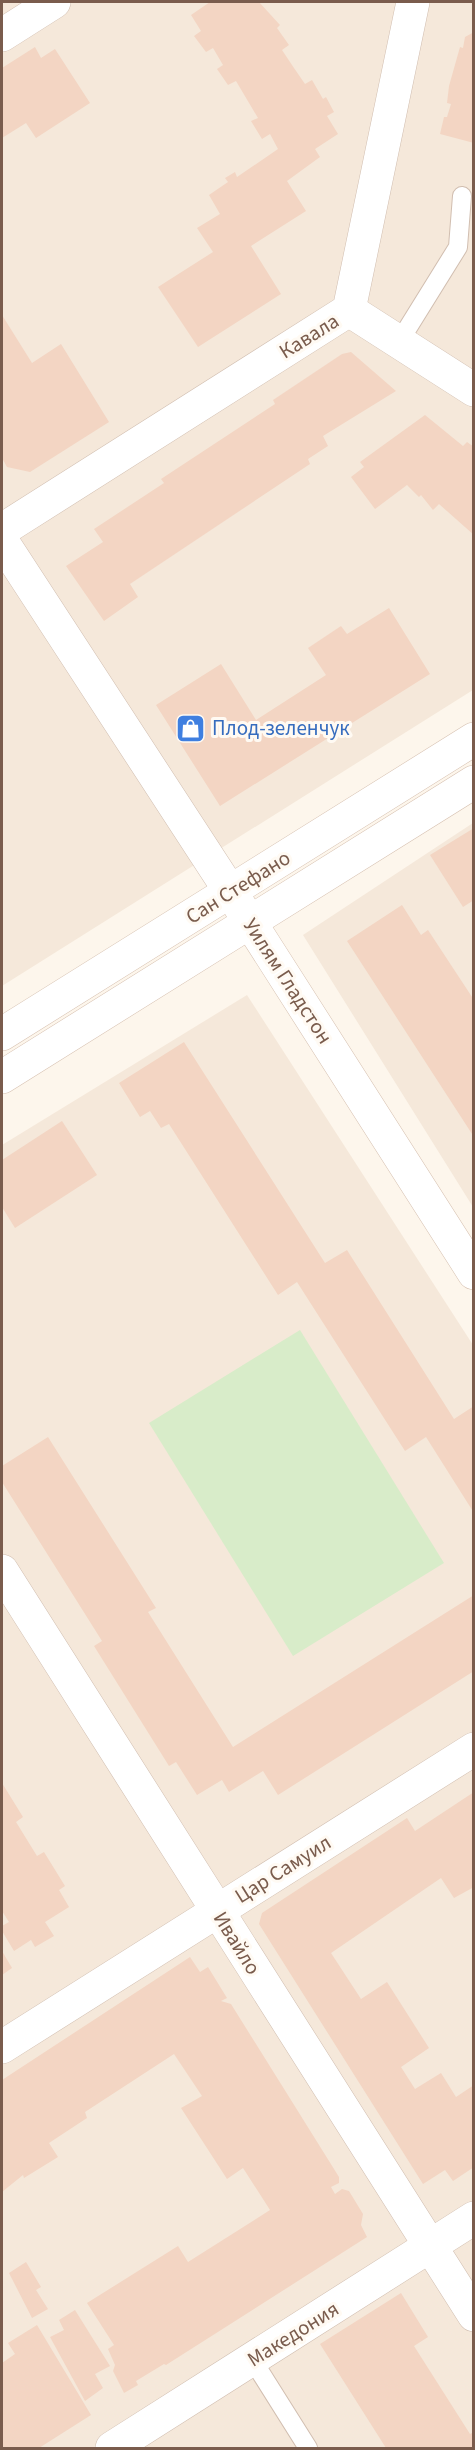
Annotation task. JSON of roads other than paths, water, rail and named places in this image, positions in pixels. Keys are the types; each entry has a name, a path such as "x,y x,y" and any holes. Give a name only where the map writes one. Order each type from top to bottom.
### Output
{"street":[{"path":"2,35 54,2"},
{"name":"Кавала","path":"2,530 349,310 413,2"},
{"path":"349,310 474,390"},
{"name":"Уилям Гладстон","path":"2,541 230,891 473,1272"},
{"name":"Сан Стефано","path":"2,1034 474,739"},
{"name":"Сан Стефано","path":"2,1077 474,783"},
{"name":"Ивайло","path":"2,1571 474,2315"},
{"name":"Цар Самуил","path":"2,2047 474,1749"},
{"name":"Македония","path":"112,2448 474,2218"}],"lane":[{"path":"399,342 458,247 462,196"},
{"path":"252,2359 308,2448"}],"place":[{"name":"Плод-зеленчук","path":"191,728"}]}
